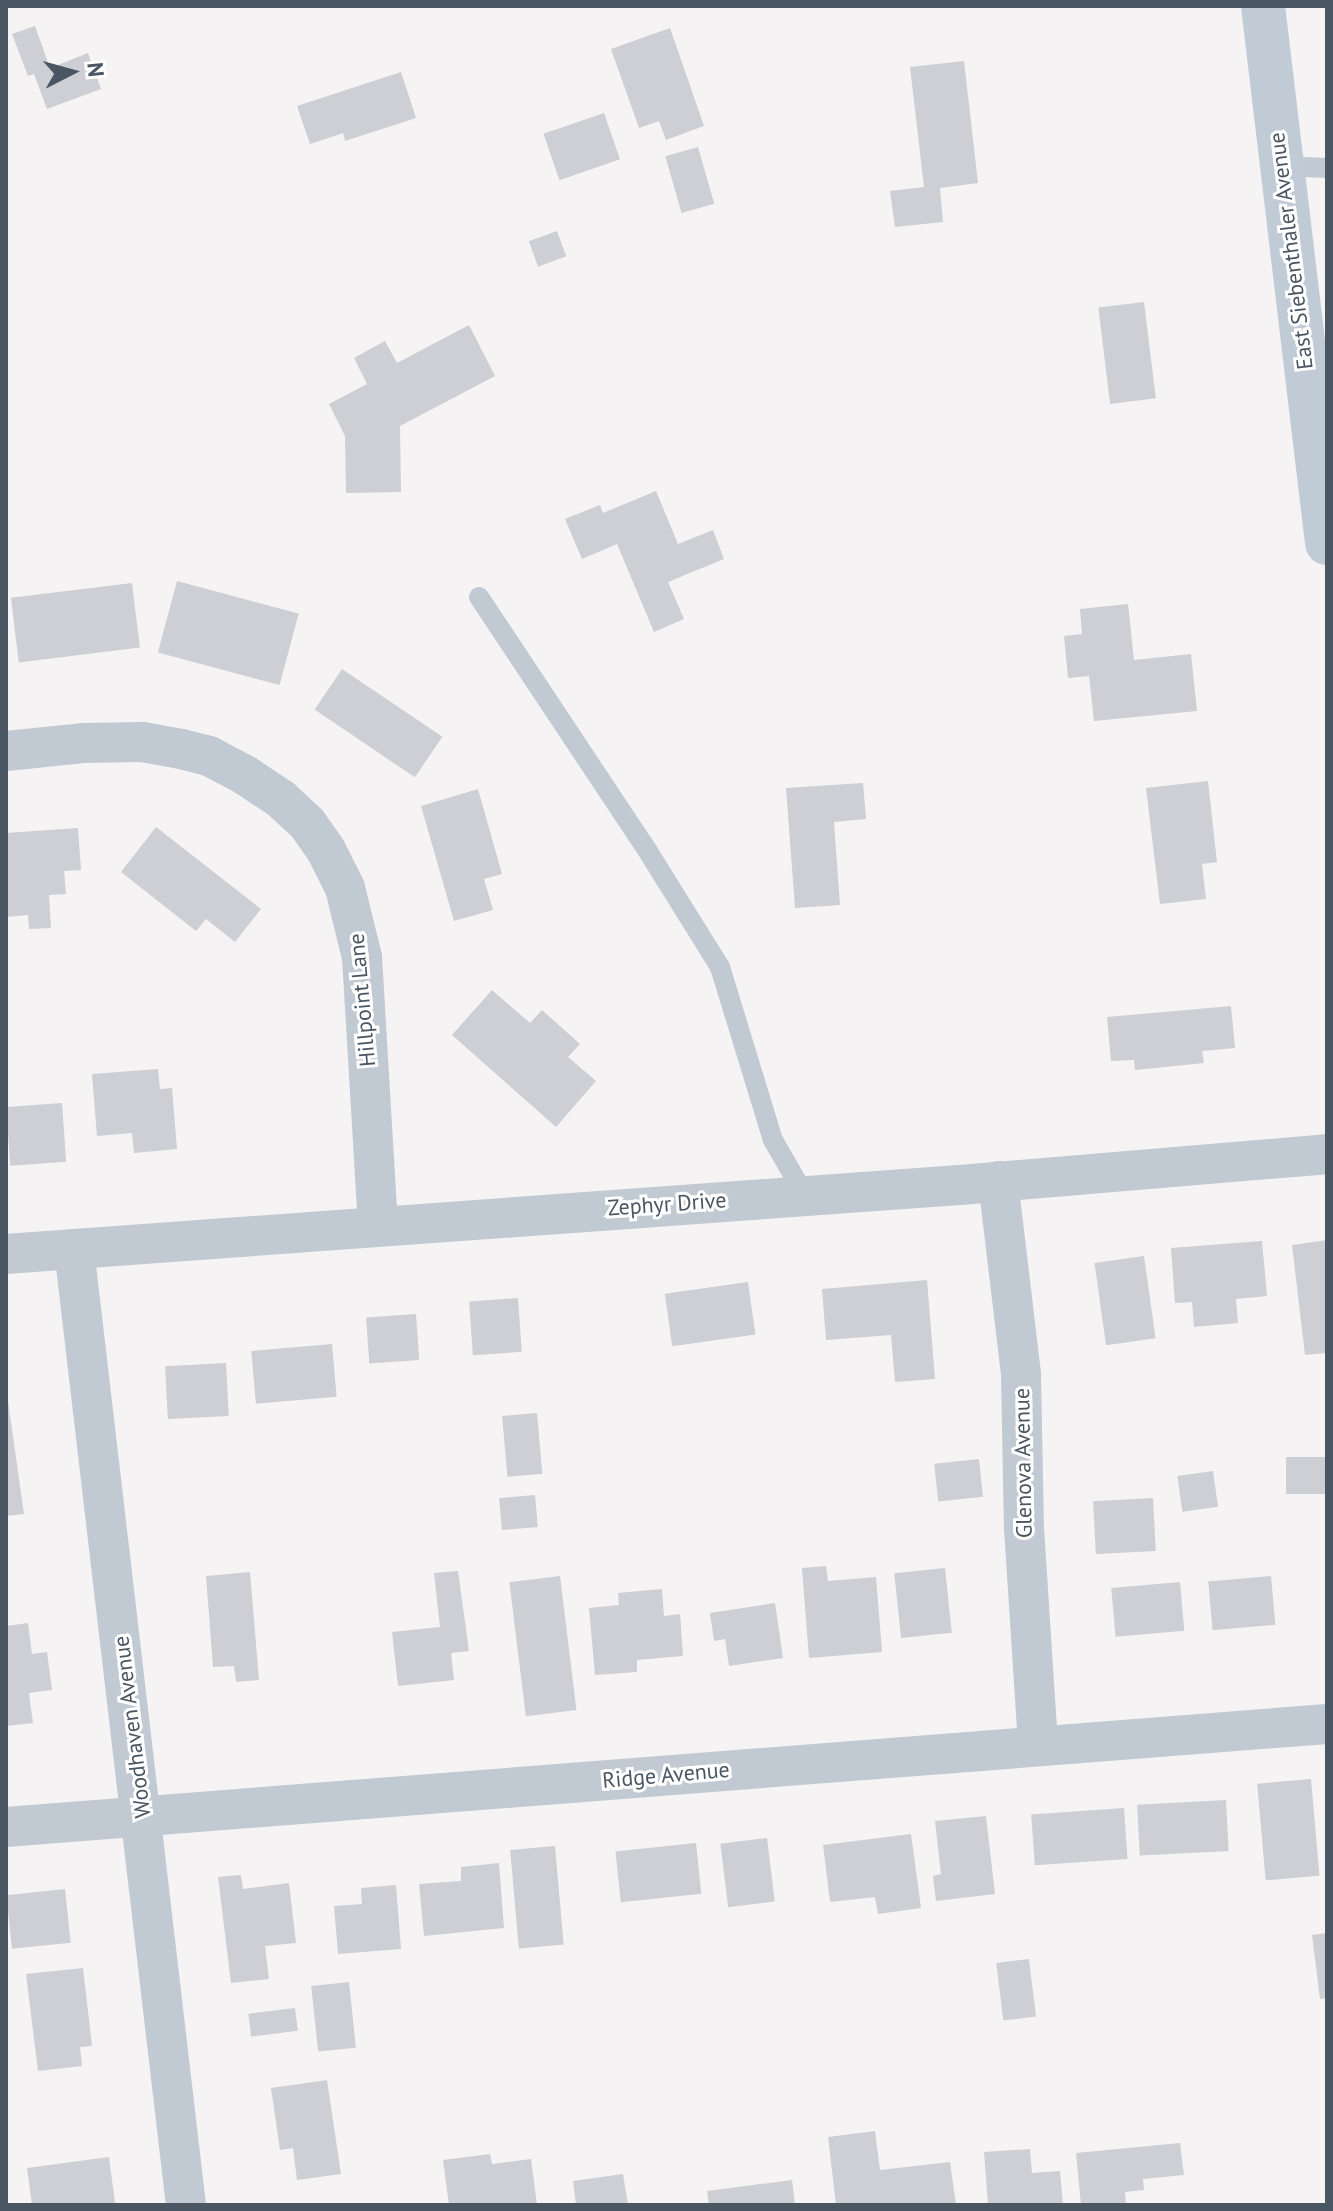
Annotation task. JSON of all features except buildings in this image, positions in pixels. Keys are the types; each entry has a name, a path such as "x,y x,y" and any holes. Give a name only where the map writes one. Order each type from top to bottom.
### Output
{"main road":[{"name":"East Siebenthaler Avenue","path":"1263,6 1327,543"}],"street":[{"name":"Hillpoint Lane","path":"6,751 97,742 142,742 181,749 209,756 245,775 281,799 307,823 326,850 345,888 362,957 378,1225"},
{"name":"Zephyr Drive","path":"6,1254 1327,1154"},
{"name":"Glenova Avenue","path":"998,1181 1021,1375 1024,1528 1038,1745"},
{"name":"Woodhaven Avenue","path":"74,1249 143,1816 186,2205"},
{"name":"Ridge Avenue","path":"6,1827 1327,1724"}],"lane":[{"path":"1281,166 1327,168"},
{"path":"479,597 644,845 720,967 773,1140 804,1194"}]}
